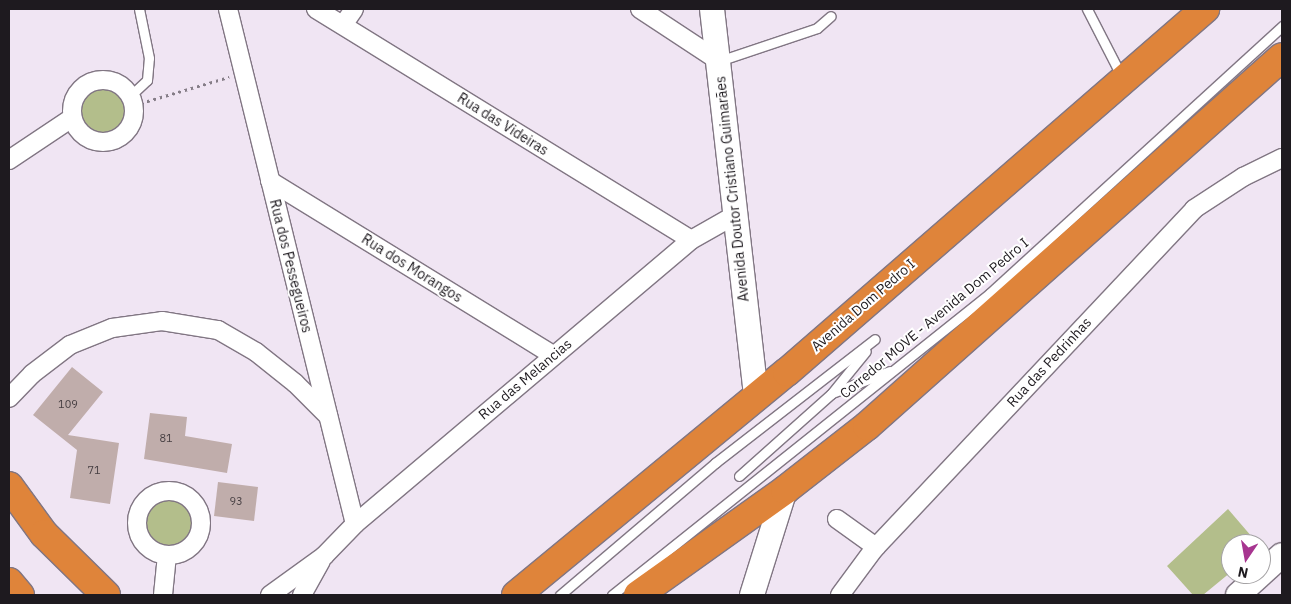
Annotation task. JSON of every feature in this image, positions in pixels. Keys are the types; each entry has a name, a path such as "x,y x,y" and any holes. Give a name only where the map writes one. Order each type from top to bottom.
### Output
{"highway":[{"name":"Avenida Dom Pedro I","path":"516,595 780,377 1122,77 1205,9"},
{"path":"638,595 739,524 867,426 1282,57"},
{"path":"9,486 44,534 106,595"},
{"path":"9,582 20,595"}],"main road":[{"name":"Avenida Doutor Cristiano Guimarães","path":"712,9 756,397"},
{"path":"752,369 766,377 780,377"},
{"path":"752,595 785,490"},
{"path":"739,524 754,535 761,564"},
{"path":"1238,595 1282,555"}],"street":[{"name":"Rua dos Pessegueiros","path":"228,9 356,524"},
{"name":"Rua das Videiras","path":"316,9 691,240"},
{"path":"343,25 354,9"},
{"path":"640,9 719,61"},
{"path":"113,81 132,100 130,126 114,140 97,142 87,138 76,128 72,118 74,97 90,82 113,81"},
{"path":"9,160 72,118"},
{"name":"Rua das Pedrinhas","path":"840,595 876,547 1194,209 1243,178 1282,158"},
{"name":"Rua dos Morangos","path":"270,181 553,355"},
{"name":"Rua das Melancias","path":"270,595 324,556 356,524 553,355 691,240 735,215"},
{"path":"9,398 32,374 70,345 112,328 162,321 218,330 256,352 294,383 328,416"},
{"path":"837,519 876,547"},
{"path":"163,595 167,555"},
{"name":"Rua das Melancias","path":"302,595 324,556"}],"lane":[{"path":"132,100 147,80 149,58 138,9"},
{"path":"1087,9 1122,77"},
{"path":"719,61 817,28 831,16"},
{"name":"Corredor MOVE - Avenida Dom Pedro I","path":"612,595 900,367 990,293 1282,26"},
{"name":"Corredor MOVE - Avenida Dom Pedro I","path":"560,595 715,463 875,339 831,394 739,476"},
{"path":"831,394 900,367"}],"path":[{"path":"132,100 229,77"}],"green space":[{"path":"103,84 112,86 123,95 128,109 126,118 117,129 103,134 94,132 83,123 78,109 80,100 89,89"},
{"path":"169,498 178,500 189,509 194,523 192,532 183,543 169,548 160,546 149,537 144,523 146,514 155,503"},
{"path":"1228,509 1249,534 1221,534 1221,580 1203,595 1193,595 1167,566"}],"building":[{"path":"72,367 103,392 68,435 119,443 110,504 70,498 77,450 33,415"},
{"path":"150,413 187,417 185,436 232,444 227,473 144,459"},
{"path":"218,482 258,487 254,521 214,516"}]}
